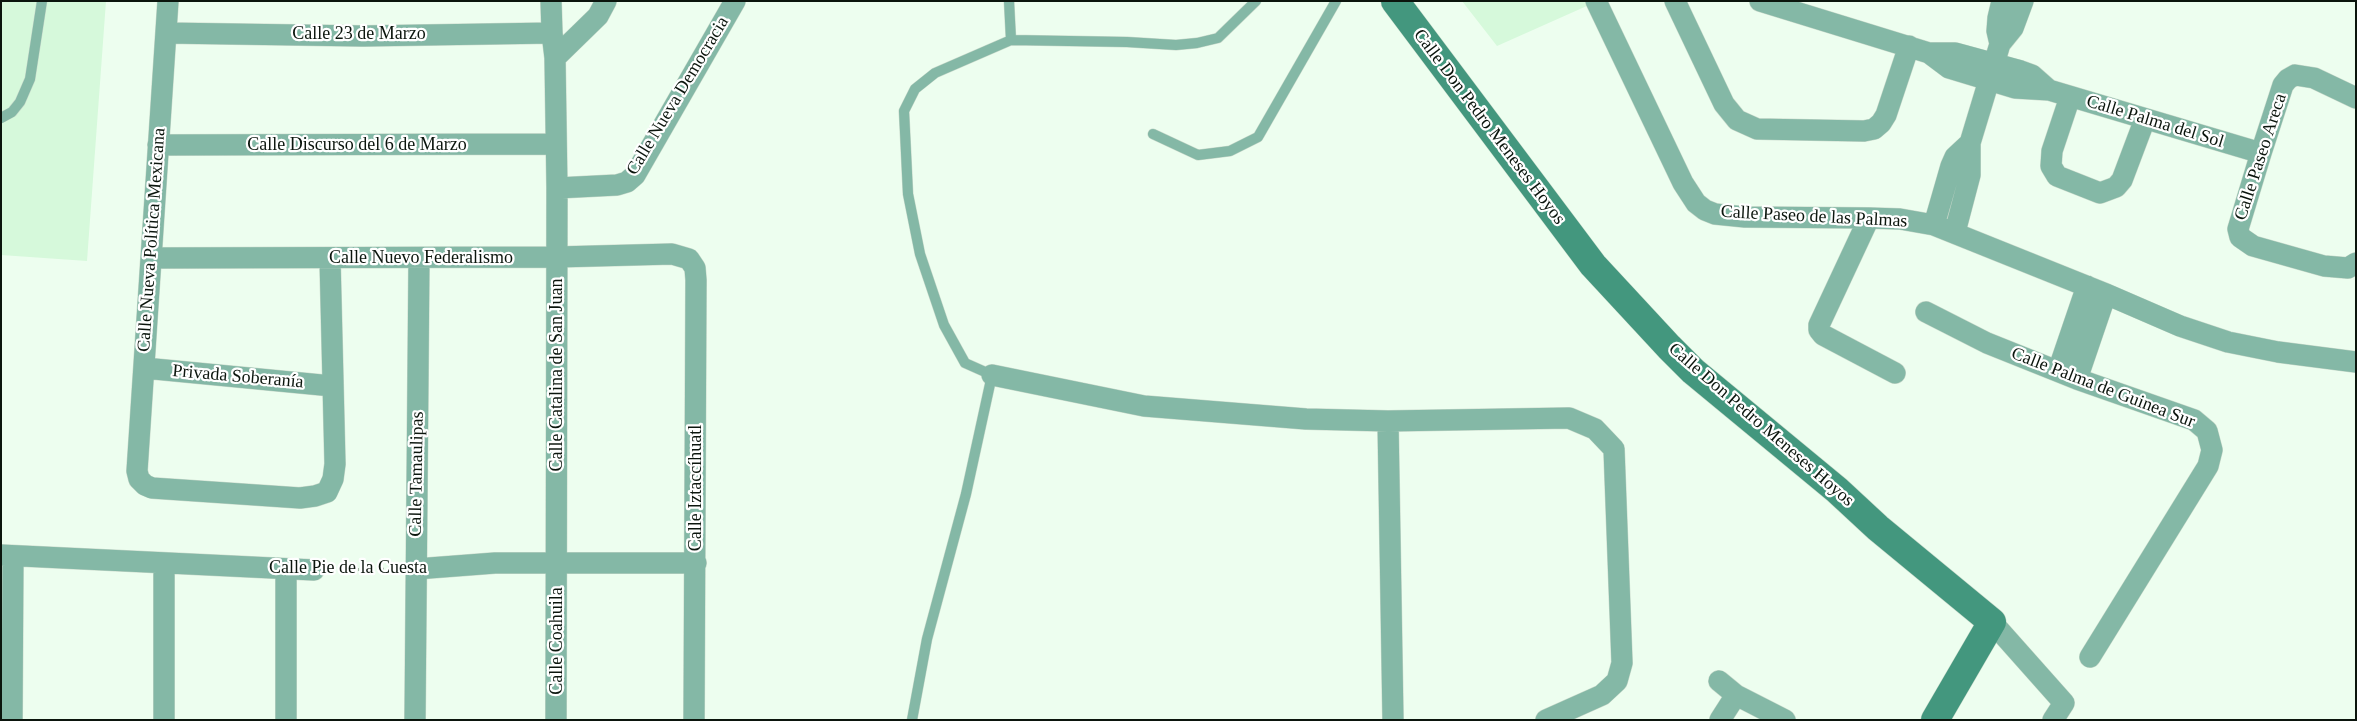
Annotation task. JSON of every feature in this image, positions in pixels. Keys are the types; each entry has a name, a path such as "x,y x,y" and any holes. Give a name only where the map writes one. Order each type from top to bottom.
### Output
{"street":[{"name":"Calle Nueva Política Mexicana","path":"168,1 137,471 139,479 144,485 152,488 300,498 327,492 333,479 335,464 332,386"},
{"name":"Calle Catalina de San Juan","path":"551,1 555,58 557,188 557,563"},
{"path":"555,58 598,16 606,1"},
{"name":"Calle Nueva Democracia","path":"557,188 627,182 642,164 735,1"},
{"name":"Calle Don Pedro Meneses Hoyos","path":"1395,1 1593,265 1669,347 1693,371 1992,622 2059,711"},
{"name":"Calle Paseo de las Palmas","path":"1596,1 1683,183 1696,203 1715,214 1745,217 1900,219 1934,225 2097,290 2180,326 2228,342 2278,352 2356,362"},
{"path":"1674,1 1724,104 1737,120 1757,128 1864,131 1874,129 1886,115 1909,46"},
{"name":"Calle Palma del Sol","path":"1760,1 1929,52 1949,52 2026,90 2049,90 2261,153"},
{"path":"2000,44 1997,31 2002,1"},
{"path":"1955,232 1970,175 1970,143 2000,44 2013,28 2023,1"},
{"name":"Calle 23 de Marzo","path":"166,32 363,36 552,32"},
{"name":"Calle Paseo Areca","path":"2356,98 2304,75 2288,79 2283,85 2238,229 2240,237 2253,246 2324,266 2348,268 2356,263"},
{"path":"2070,97 2052,151 2051,166 2057,176 2100,193 2116,188 2122,180 2145,119"},
{"path":"1934,225 1951,166 1955,157 1970,143"},
{"name":"Calle Discurso del 6 de Marzo","path":"158,145 556,144"},
{"path":"1869,218 1819,325 1823,335 1895,372"},
{"name":"Calle Nuevo Federalismo","path":"151,258 557,257 672,254 689,258"},
{"path":"330,258 332,386"},
{"name":"Calle Tamaulipas","path":"415,720 419,258"},
{"name":"Calle Iztaccíhuatl","path":"689,258 695,268 696,280 694,720"},
{"path":"2058,370 2097,290"},
{"path":"2077,379 2097,290"},
{"name":"Calle Palma de Guinea Sur","path":"1926,312 1987,343 2077,379 2194,420 2207,431 2212,450 2208,466 2090,657"},
{"name":"Privada Soberanía","path":"144,368 332,386"},
{"path":"992,375 1144,406 1306,419 1388,421 1569,418 1595,429 1614,448 1622,663 1617,681 1602,695 1546,720"},
{"path":"1388,421 1394,720"},
{"path":"7,555 12,720"},
{"name":"Calle Pie de la Cuesta","path":"7,555 314,570"},
{"name":"Calle Pie de la Cuesta","path":"416,569 495,563 696,563"},
{"name":"Calle Coahuila","path":"556,720 557,563"},
{"path":"164,564 164,720"},
{"path":"286,570 286,720"},
{"path":"1935,720 1992,622"},
{"path":"1719,681 1736,695 1785,720"},
{"path":"1720,720 1736,695"}],"lane":[{"path":"1,118 12,112 20,102 30,79 42,1"},
{"path":"1009,1 1011,40"},
{"path":"912,720 927,639 966,494 992,375 965,363 944,325 920,254 908,194 904,111 915,89 935,72 1011,40 1127,42 1176,45 1198,43 1218,38 1256,1"},
{"path":"1153,134 1198,155 1230,152 1258,137 1336,1"}],"path":[{"name":"Calle Pie de la Cuesta","path":"314,570 416,569"}],"shaded area":[{"path":"1,1 106,1 87,261 1,255"},
{"path":"1462,1 1598,1 1497,46"}]}
